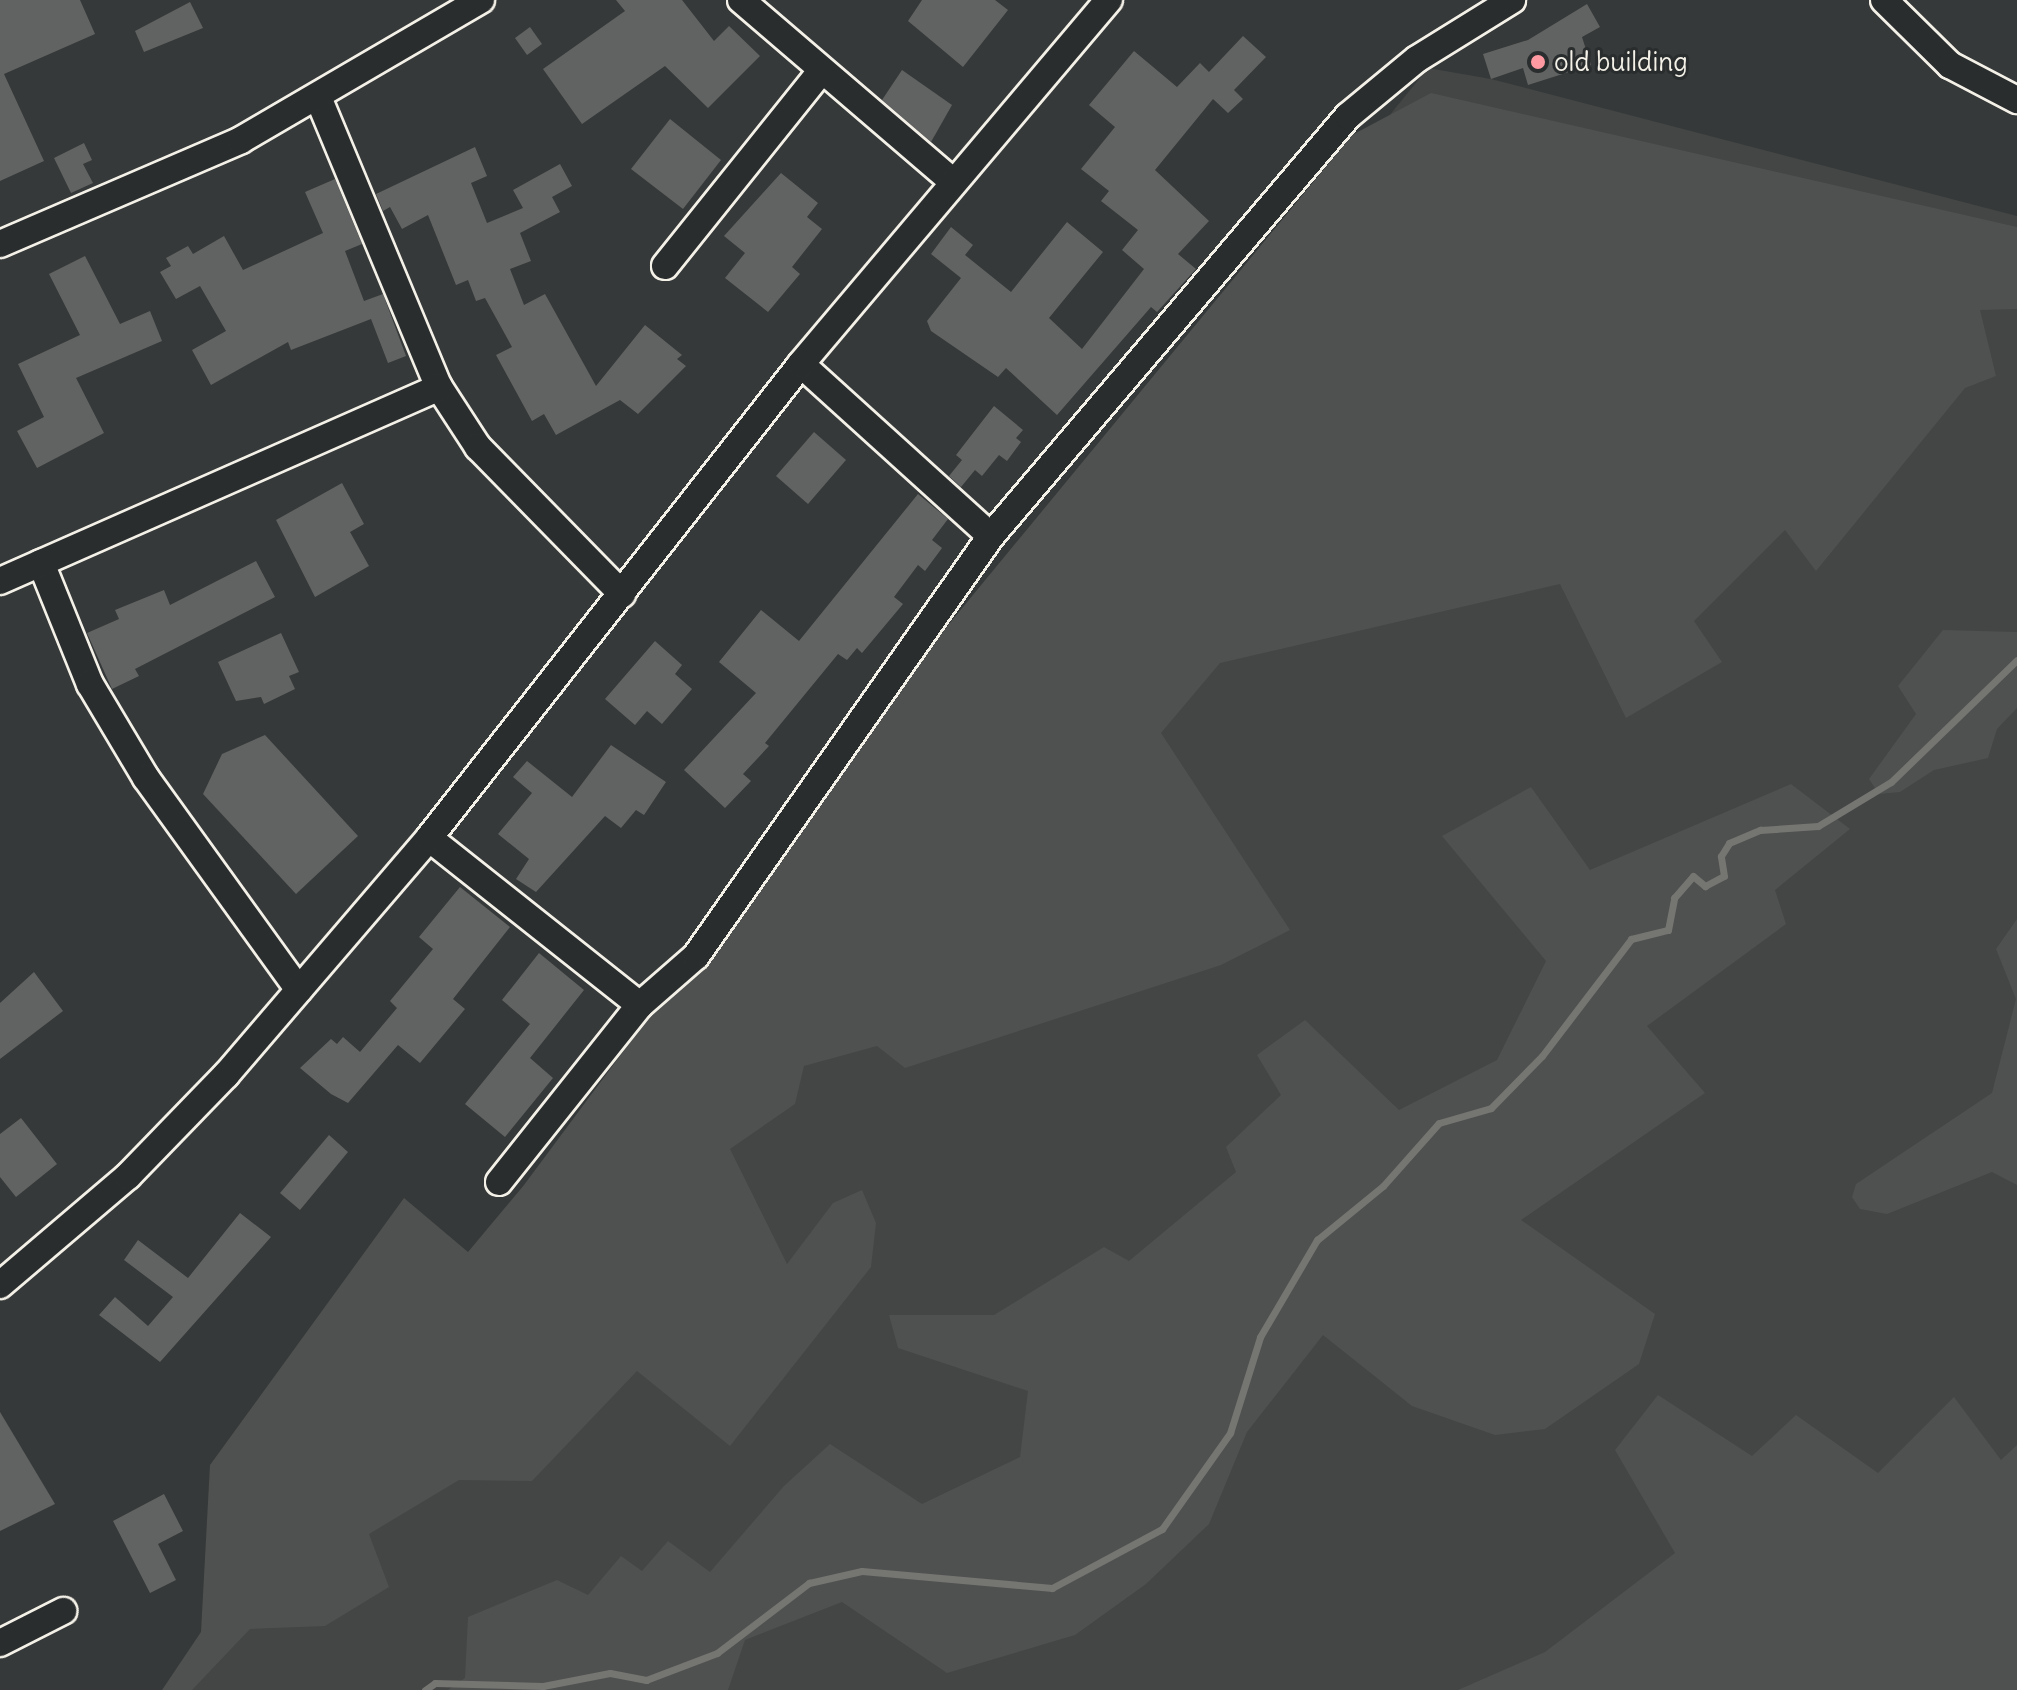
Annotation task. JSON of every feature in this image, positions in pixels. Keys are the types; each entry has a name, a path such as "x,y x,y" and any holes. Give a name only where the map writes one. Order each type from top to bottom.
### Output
{"street":[{"path":"0,244 157,179 318,97 481,0"},
{"path":"741,0 953,182"},
{"path":"0,1285 128,1176 299,990 429,838 801,364 1109,0"},
{"path":"499,1182 640,1005 696,956 991,536 1348,116 1417,59 1512,0"},
{"path":"1884,0 1950,65 2017,100"},
{"path":"665,266 821,71"},
{"path":"318,97 439,387 478,447 622,594"},
{"path":"801,364 991,536"},
{"path":"0,581 439,387"},
{"path":"41,563 90,684 138,765 299,990"},
{"path":"429,838 640,1005"},
{"path":"0,1643 63,1611"}],"shaded area":[{"path":"1428,68 1491,79 2017,216 2017,1690 179,1690 741,912"},
{"path":"1431,93 2017,227 2017,309 1980,310 1996,376 1965,388 1816,571 1785,530 1694,621 1722,662 1626,718 1560,584 1220,663 1161,733 1290,930 1221,965 905,1068 877,1046 804,1066 795,1104 730,1149 787,1264 833,1203 862,1190 876,1223 871,1267 730,1446 637,1371 532,1481 459,1480 369,1534 389,1587 325,1626 250,1629 192,1690 162,1690 201,1632 210,1465 404,1198 468,1252 524,1185 865,726 1352,135"},
{"path":"1943,630 2017,632 2017,708 1997,729 1988,758 1934,770 1900,792 1879,794 1869,779 1916,714 1898,686"},
{"path":"1791,784 1850,829 1775,890 1786,924 1647,1026 1705,1093 1521,1220 1655,1314 1639,1364 1545,1429 1495,1435 1412,1406 1323,1335 1247,1432 1209,1524 1146,1584 1075,1635 947,1673 842,1602 745,1640 728,1690 448,1690 465,1678 468,1617 557,1580 588,1595 621,1556 642,1571 668,1541 710,1572 784,1486 830,1444 922,1504 1020,1457 1028,1391 898,1348 889,1315 994,1315 1104,1247 1129,1261 1236,1172 1226,1147 1281,1095 1257,1055 1305,1020 1399,1110 1497,1060 1546,961 1442,836 1531,787 1590,870"},
{"path":"2017,919 2017,1185 1992,1172 1887,1214 1860,1209 1852,1197 1856,1184 1992,1093 2016,999 1996,949"},
{"path":"1658,1395 1752,1456 1796,1415 1878,1473 1954,1397 2001,1460 2017,1445 2017,1690 1458,1690 1545,1652 1675,1553 1615,1450"}],"building":[{"path":"0,0 80,0 95,34 4,74 44,161 0,181"},
{"path":"616,0 682,0 714,41 729,26 760,56 708,108 665,66 582,124 543,69 625,11"},
{"path":"922,0 995,0 1008,10 963,67 908,21"},
{"path":"190,2 203,28 144,52 135,31"},
{"path":"1587,4 1600,27 1582,37 1591,65 1528,85 1523,68 1491,79 1483,54 1528,40"},
{"path":"530,27 542,44 527,55 515,38"},
{"path":"1243,36 1266,57 1234,90 1243,99 1228,113 1213,99 1155,170 1209,221 1178,254 1196,269 1157,312 1151,307 1057,415 1006,368 998,377 931,331 927,321 961,278 931,254 951,227 973,245 965,255 1011,292 1067,222 1103,252 1049,318 1082,349 1144,269 1122,250 1138,230 1101,201 1109,191 1081,169 1115,127 1089,105 1134,51 1177,87 1200,63 1209,72"},
{"path":"902,70 952,105 931,142 882,100"},
{"path":"670,119 721,160 683,209 631,169"},
{"path":"84,143 92,160 83,164 93,183 71,193 54,158"},
{"path":"475,147 487,176 471,183 487,223 523,208 513,190 560,164 572,186 552,197 560,212 520,233 531,261 510,269 524,305 545,294 596,386 645,325 682,355 677,359 686,366 638,414 620,400 556,435 544,414 532,421 496,355 512,347 485,298 476,301 468,280 456,285 428,215 402,229 390,207 383,211 376,194"},
{"path":"781,173 818,203 807,217 822,229 792,267 800,274 768,312 725,278 745,253 724,236"},
{"path":"335,179 362,244 345,251 364,301 383,294 406,356 388,363 371,319 291,350 288,342 211,385 192,350 226,331 200,286 176,299 160,272 171,266 166,258 188,246 193,254 224,236 243,270 323,233 305,192"},
{"path":"85,256 120,324 150,311 162,341 76,378 104,433 37,468 17,431 44,417 18,364 80,335 49,274"},
{"path":"994,406 1023,430 1016,438 1021,442 1007,461 999,455 982,476 975,470 961,487 949,476 962,460 956,455"},
{"path":"814,432 846,460 808,504 776,476"},
{"path":"342,483 364,524 350,532 369,566 315,597 276,520"},
{"path":"918,494 948,519 932,540 942,548 925,571 918,565 894,597 903,604 862,653 857,648 847,660 838,654 765,743 769,746 743,774 751,781 725,808 684,770 756,693 719,662 761,610 799,641"},
{"path":"256,561 275,597 135,669 139,676 112,689 87,633 119,619 115,610 164,590 170,605"},
{"path":"281,633 299,672 289,676 295,689 264,704 261,697 236,701 218,662"},
{"path":"655,641 682,665 675,674 692,689 662,724 647,711 635,725 605,699"},
{"path":"265,735 358,836 296,894 203,794 222,754"},
{"path":"611,745 666,782 644,815 636,810 621,828 605,816 536,892 516,879 529,859 498,834 532,793 513,777 527,761 572,797"},
{"path":"460,887 510,927 453,999 465,1009 420,1063 398,1045 348,1103 331,1094 300,1068 331,1039 337,1044 343,1037 360,1052 397,1008 390,1001 433,949 419,937"},
{"path":"539,953 584,990 530,1058 553,1078 505,1137 465,1104 530,1024 502,1000"},
{"path":"34,972 63,1011 0,1059 0,1003"},
{"path":"21,1118 57,1164 16,1197 0,1177 0,1134"},
{"path":"329,1135 348,1152 300,1210 280,1193"},
{"path":"240,1213 271,1237 160,1362 99,1315 115,1297 148,1326 173,1297 124,1260 138,1240 188,1278"},
{"path":"0,1412 55,1504 0,1531"},
{"path":"164,1494 183,1531 158,1544 176,1580 150,1593 113,1521"}],"waterway":[{"path":"425,1690 435,1683 543,1686 610,1673 646,1680 717,1653 809,1583 862,1571 1052,1588 1162,1529 1230,1433 1260,1337 1317,1240 1383,1186 1439,1123 1491,1108 1542,1056 1631,939 1668,930 1674,898 1693,876 1705,886 1724,876 1721,856 1729,843 1760,830 1818,826 1891,782 2017,660"}],"place":[{"name":"old building","path":"1538,62"}]}
